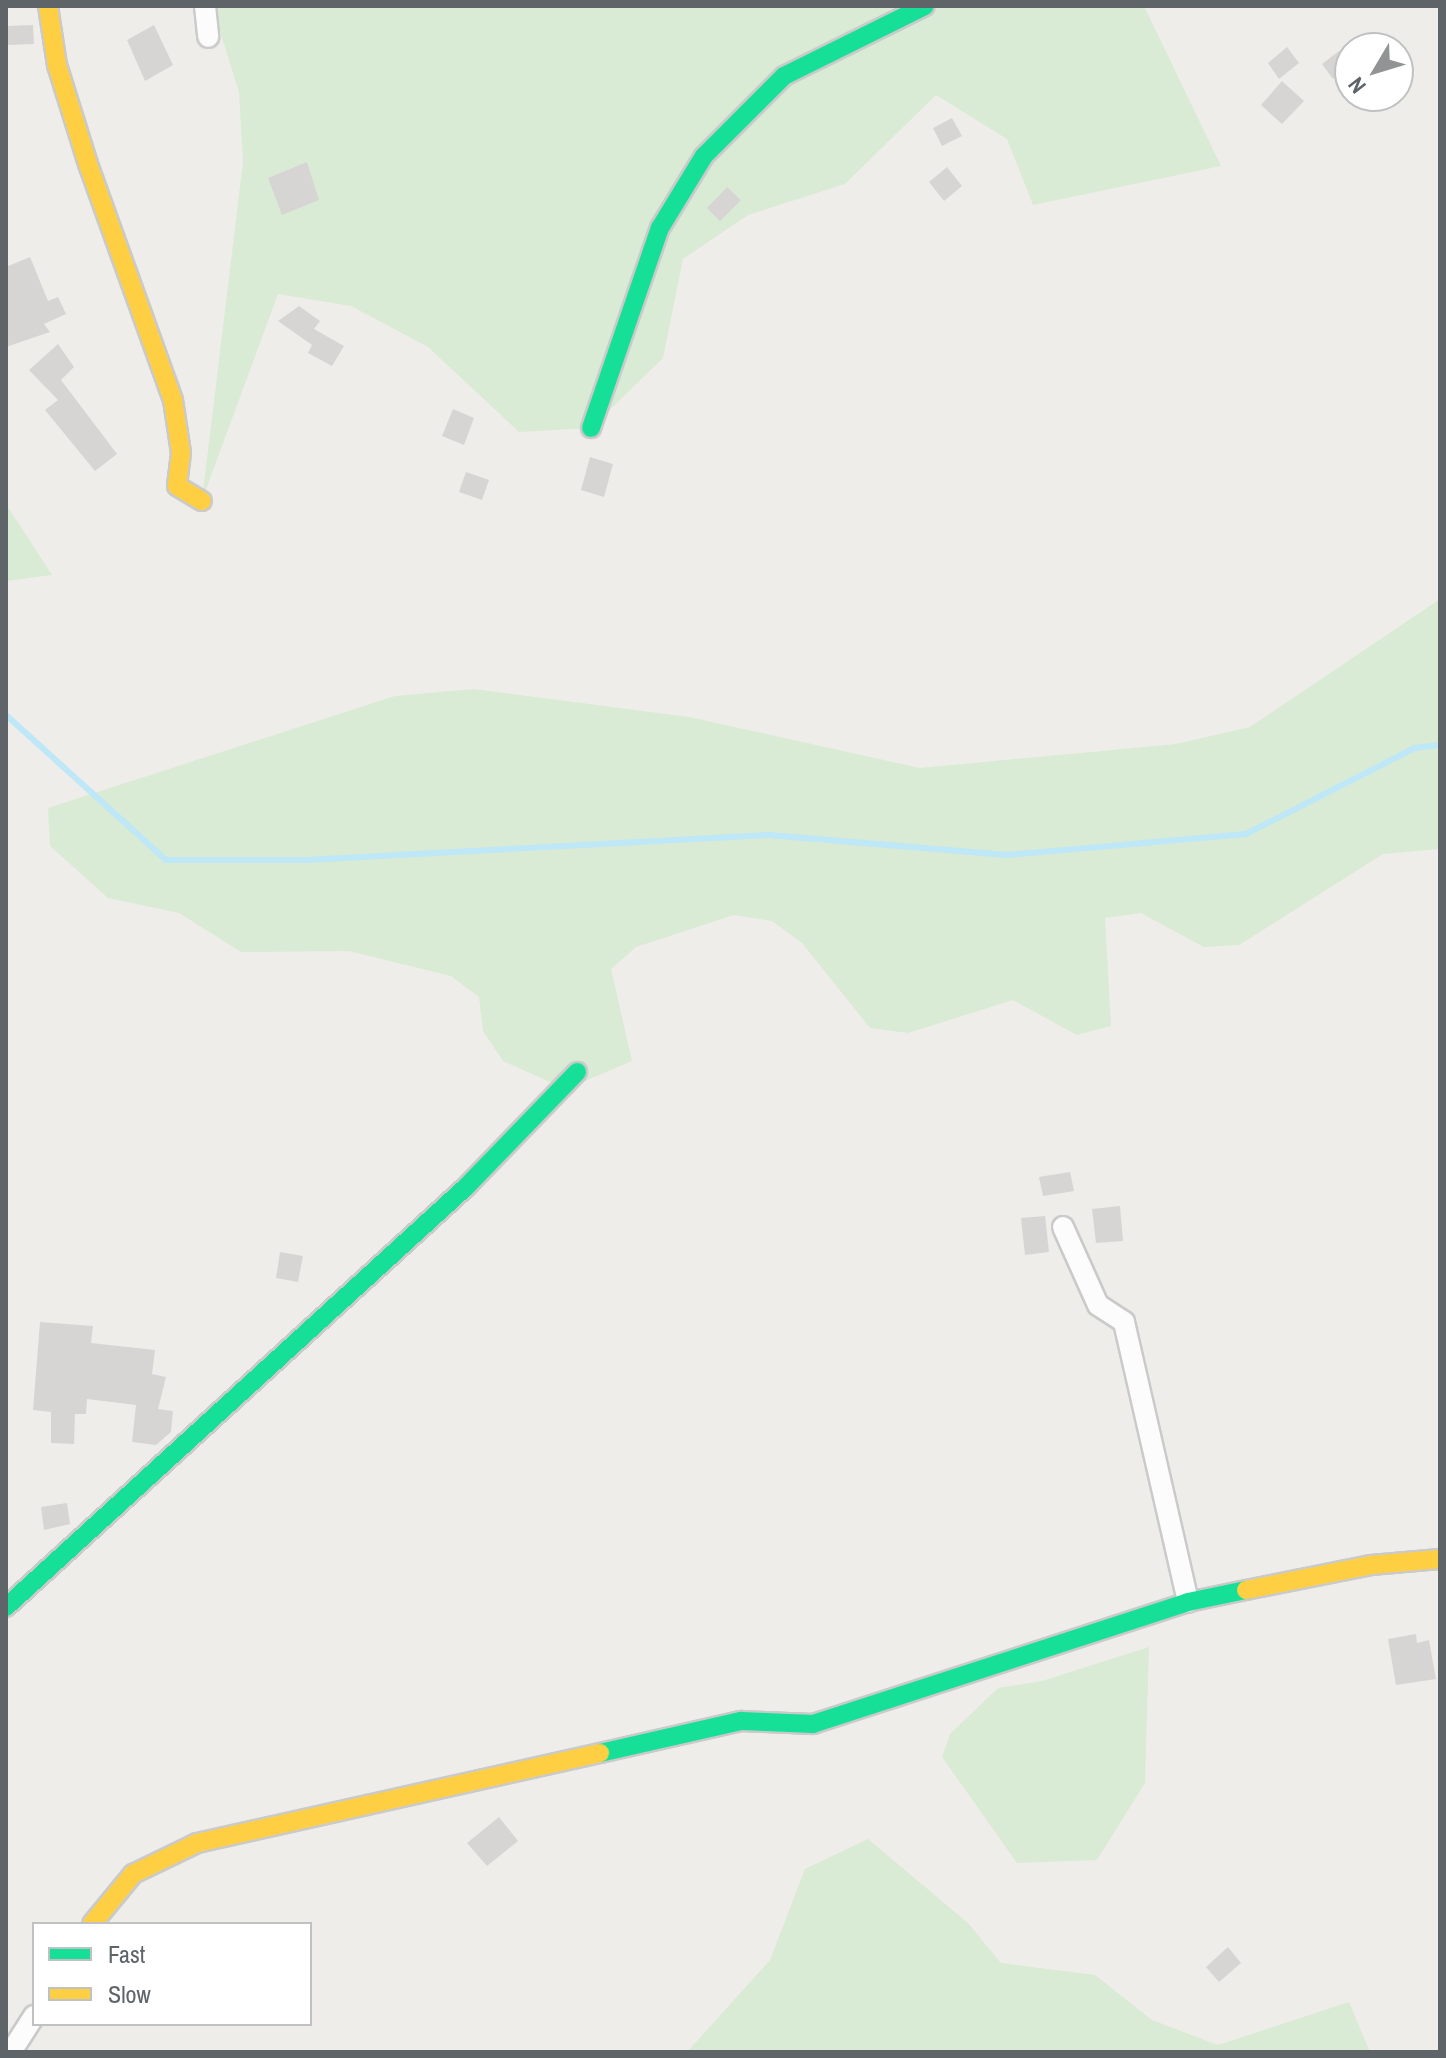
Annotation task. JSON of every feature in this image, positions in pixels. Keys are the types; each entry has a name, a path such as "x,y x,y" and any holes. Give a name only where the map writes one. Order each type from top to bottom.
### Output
{"street":[{"path":"48,6 57,65 88,164 173,400 181,453 177,486 202,501"},
{"path":"205,6 208,37"},
{"path":"591,428 660,228 704,156 784,76 925,6"},
{"path":"6,1607 444,1207 577,1072"},
{"path":"1063,1227 1098,1305 1124,1322 1188,1602"},
{"path":"94,1922 133,1874 197,1843 741,1721 813,1724 1188,1602 1371,1565 1440,1559"},
{"path":"11,2052 32,2019"}],"green space":[{"path":"212,6 1144,6 1221,166 1033,205 1007,139 936,95 845,184 748,215 683,259 663,358 591,428 519,432 428,347 351,306 278,294 202,500 243,162 239,92"},
{"path":"6,504 52,575 6,581"},
{"path":"1440,599 1440,849 1383,854 1239,945 1204,947 1141,913 1105,918 1111,1026 1077,1035 1013,1000 908,1033 870,1028 802,943 772,921 734,915 636,947 611,969 632,1061 566,1089 503,1061 483,1031 479,997 451,976 349,951 241,952 179,913 108,898 50,846 48,808 395,696 474,689 689,717 920,768 1176,744 1250,727"},
{"path":"1149,1647 1145,1783 1097,1860 1017,1863 942,1757 950,1734 998,1688 1042,1681"},
{"path":"868,1839 968,1923 1001,1963 1095,1975 1152,2020 1218,2045 1349,2002 1370,2052 687,2052 770,1960 805,1869"}],"building":[{"path":"33,25 34,44 6,45 6,26"},
{"path":"154,25 173,65 145,81 127,40"},
{"path":"1287,47 1299,63 1279,79 1268,63"},
{"path":"1334,55 1334,78 1333,79 1322,64"},
{"path":"1282,81 1304,101 1282,124 1261,105"},
{"path":"952,118 962,136 942,146 933,128"},
{"path":"307,162 319,200 282,215 268,178"},
{"path":"947,167 962,186 944,201 929,182"},
{"path":"727,187 741,200 720,221 707,208"},
{"path":"30,257 48,301 58,297 66,314 44,324 50,332 6,347 6,267"},
{"path":"299,306 320,321 314,329 344,346 332,366 308,353 312,345 278,321"},
{"path":"58,344 74,367 61,380 117,454 95,471 45,410 58,400 29,370"},
{"path":"453,409 474,418 464,445 442,436"},
{"path":"590,457 613,464 604,497 581,490"},
{"path":"466,472 489,480 482,500 459,492"},
{"path":"1070,1172 1074,1191 1043,1196 1039,1177"},
{"path":"1120,1206 1123,1241 1096,1243 1092,1209"},
{"path":"1045,1216 1049,1252 1025,1255 1021,1218"},
{"path":"280,1252 303,1256 298,1282 276,1278"},
{"path":"40,1322 93,1326 91,1343 155,1350 152,1374 166,1377 158,1409 173,1411 171,1432 156,1445 132,1442 136,1405 87,1399 86,1414 75,1414 74,1444 51,1443 51,1412 33,1410"},
{"path":"67,1503 70,1524 44,1530 41,1507"},
{"path":"1416,1634 1417,1643 1429,1640 1436,1679 1396,1685 1388,1639"},
{"path":"499,1817 518,1841 487,1866 467,1843"},
{"path":"1228,1947 1241,1963 1219,1982 1206,1967"}],"waterway":[{"path":"6,715 166,860 306,860 769,835 1007,855 1246,834 1415,748 1440,745"}],"traffic: fast":[{"path":"591,428 660,228 704,156 784,76 925,6"},
{"path":"6,1607 466,1187 577,1072"},
{"path":"600,1753 741,1721 813,1724 1188,1602 1246,1590"}],"traffic: slow":[{"path":"48,6 57,65 88,164 173,400 181,453 177,486 202,501"},
{"path":"1246,1590 1371,1565 1440,1559"},
{"path":"94,1922 133,1874 197,1843 600,1753"}]}
